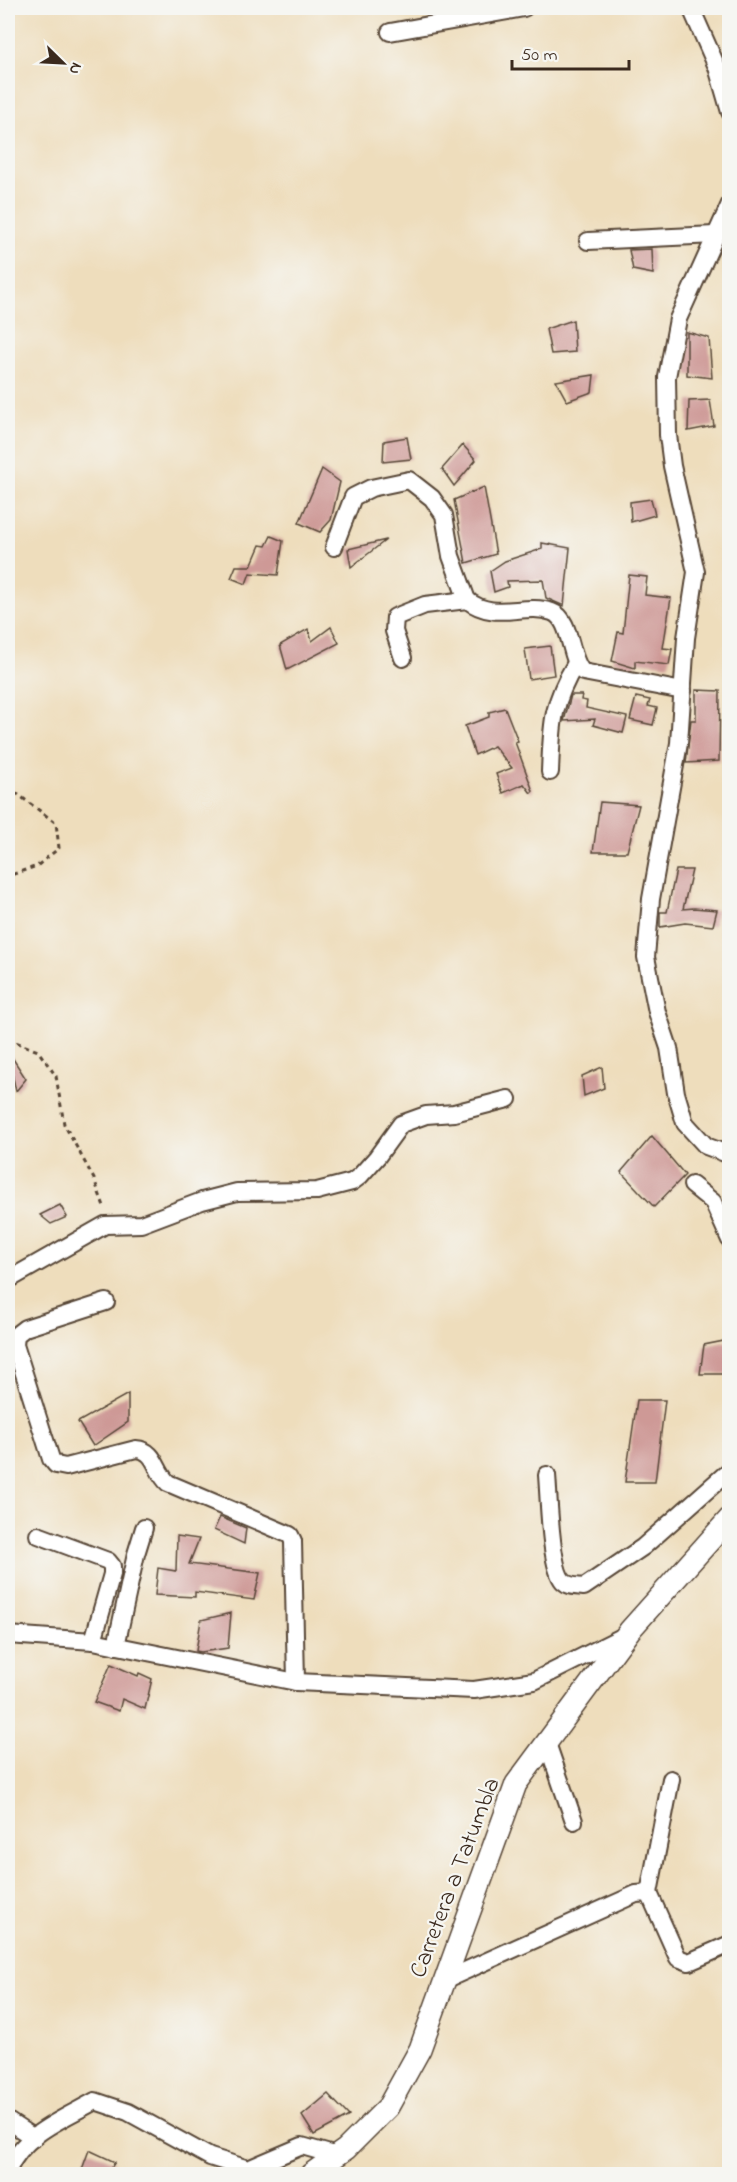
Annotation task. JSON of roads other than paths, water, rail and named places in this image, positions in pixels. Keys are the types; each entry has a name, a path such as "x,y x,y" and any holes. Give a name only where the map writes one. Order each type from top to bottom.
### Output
{"main road":[{"name":"Carretera a Tatumbla","path":"311,2175 337,2156 388,2107 420,2049 516,1784 625,1636 729,1518"}],"street":[{"path":"390,32 524,8"},
{"path":"691,8 717,67 728,100"},
{"path":"729,204 678,319 667,377 668,435 672,466 696,572 686,638 679,744 651,900 646,957 657,1012 669,1048 676,1093 685,1123 706,1146 729,1155"},
{"path":"588,241 715,236"},
{"path":"334,547 353,497 371,488 409,480 432,498 444,515 451,556 467,600 476,607 488,611 552,612 561,619 572,644 576,663 583,672 683,691"},
{"path":"403,658 394,631 395,617 425,605 467,600"},
{"path":"550,772 552,719 563,687 576,663"},
{"path":"8,1280 105,1226 141,1224 202,1201 237,1192 317,1191 352,1182 377,1157 401,1124 426,1115 454,1113 508,1099"},
{"path":"692,1185 714,1202 729,1240"},
{"path":"106,1302 25,1329 16,1335 15,1345 51,1459 56,1465 66,1467 143,1449 150,1453 168,1483 290,1535 293,1541 296,1682"},
{"path":"547,1475 554,1561 561,1579 568,1585 585,1587 643,1547 729,1470"},
{"path":"117,1646 136,1554 144,1528"},
{"path":"38,1535 108,1561 112,1566 112,1574 93,1641"},
{"path":"8,1635 93,1641 296,1682 474,1690 534,1681 625,1636"},
{"path":"547,1743 574,1821"},
{"path":"671,1779 650,1893 678,1958 689,1962 729,1944"},
{"path":"445,1980 636,1894 650,1893"},
{"path":"8,2170 14,2156 45,2128 95,2101 128,2112 210,2157 248,2169 302,2146 337,2156"},
{"path":"8,2121 34,2138"}]}
